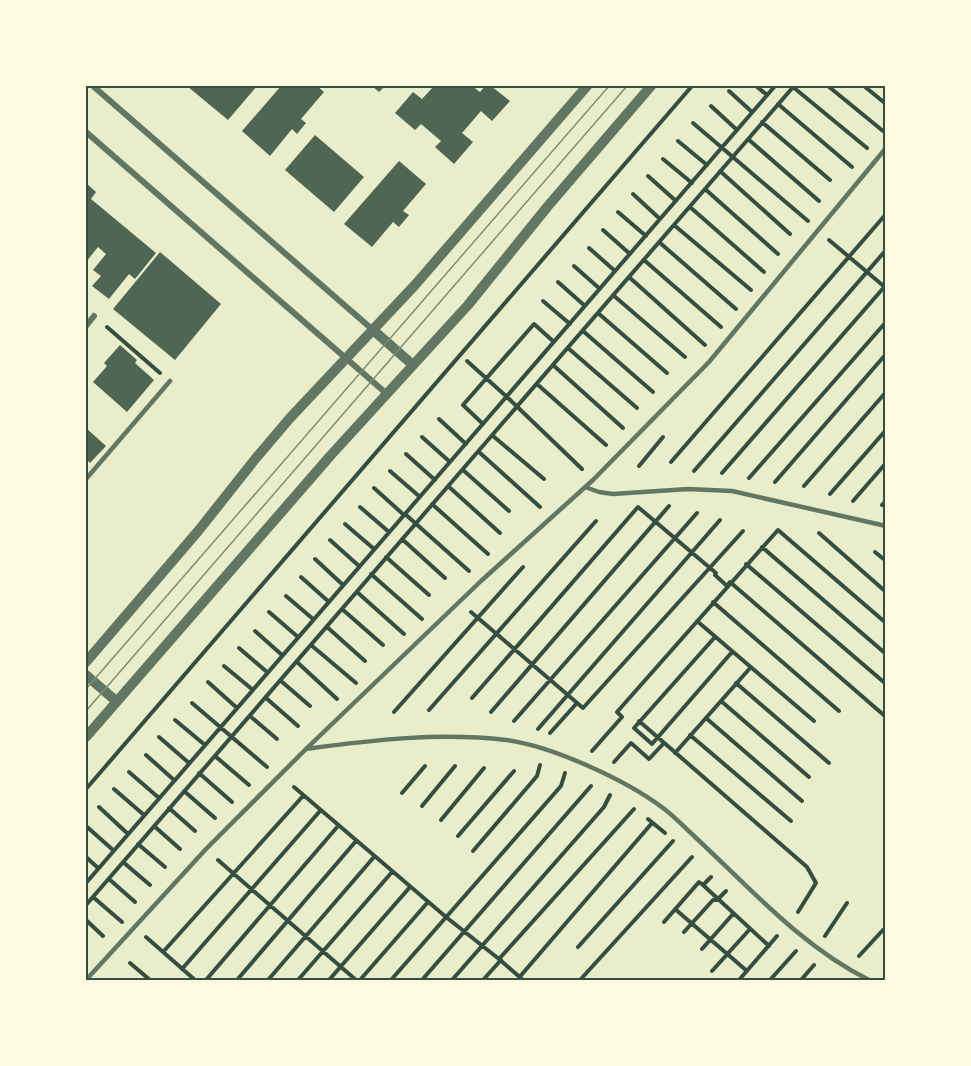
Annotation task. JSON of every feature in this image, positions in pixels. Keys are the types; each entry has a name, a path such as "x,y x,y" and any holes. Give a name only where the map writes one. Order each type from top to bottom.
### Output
{"street":[{"path":"93,86 413,365"},
{"path":"86,662 199,530 256,458 374,330 586,86"},
{"path":"86,737 331,455 489,281 548,206 651,86"},
{"path":"86,132 387,394"},
{"path":"86,326 94,316"},
{"path":"86,675 116,702"}],"lane":[{"path":"86,981 206,849 306,749 481,581 593,480 709,362 885,148"},
{"path":"86,479 170,381"},
{"path":"585,487 613,494 688,489 737,492 885,526"},
{"path":"306,749 440,736 508,740 540,748 572,760 610,778 664,809 757,897 818,947 869,981"}],"path":[{"path":"86,789 692,86"},
{"path":"756,86 767,95"},
{"path":"86,883 775,86"},
{"path":"86,905 794,86 870,151"},
{"path":"828,86 882,131"},
{"path":"864,86 885,104"},
{"path":"729,91 752,112"},
{"path":"778,104 855,170"},
{"path":"711,106 737,130"},
{"path":"762,122 830,180"},
{"path":"693,123 885,287 722,473"},
{"path":"748,139 819,201"},
{"path":"678,141 707,165"},
{"path":"663,159 692,183"},
{"path":"720,171 790,234"},
{"path":"648,176 676,201"},
{"path":"705,189 778,254"},
{"path":"633,194 660,219"},
{"path":"690,207 769,276"},
{"path":"618,212 646,236"},
{"path":"671,462 885,214"},
{"path":"674,225 754,293"},
{"path":"603,230 630,254"},
{"path":"659,242 739,311"},
{"path":"589,248 615,271"},
{"path":"694,471 885,250"},
{"path":"644,260 724,329"},
{"path":"574,266 600,289"},
{"path":"629,277 708,348"},
{"path":"558,282 585,306"},
{"path":"613,295 685,357"},
{"path":"543,301 570,324"},
{"path":"598,313 667,373"},
{"path":"94,316 170,381"},
{"path":"737,492 885,322"},
{"path":"483,424 463,405 534,324 554,342"},
{"path":"583,330 653,392"},
{"path":"568,348 637,408"},
{"path":"775,482 885,354"},
{"path":"467,361 593,480"},
{"path":"553,365 623,428"},
{"path":"537,384 611,449"},
{"path":"804,486 885,392"},
{"path":"438,419 466,444"},
{"path":"830,494 885,430"},
{"path":"493,436 544,479"},
{"path":"422,437 450,462"},
{"path":"639,466 663,437"},
{"path":"479,452 545,511"},
{"path":"406,454 435,480"},
{"path":"853,501 885,464"},
{"path":"463,470 509,511"},
{"path":"390,471 420,497"},
{"path":"448,486 500,533"},
{"path":"374,488 481,581"},
{"path":"432,504 493,559"},
{"path":"490,712 669,506"},
{"path":"360,507 389,532"},
{"path":"472,698 638,507 711,568 716,573 714,575 728,584 885,717"},
{"path":"514,721 697,513"},
{"path":"538,729 720,520"},
{"path":"429,710 596,521"},
{"path":"345,524 374,549"},
{"path":"592,751 622,717 617,712 778,530 885,623"},
{"path":"459,602 583,708 743,531"},
{"path":"819,533 885,592"},
{"path":"402,539 446,578"},
{"path":"330,540 360,566"},
{"path":"762,547 885,654"},
{"path":"875,552 885,561"},
{"path":"386,557 429,595"},
{"path":"315,559 343,585"},
{"path":"394,712 528,561"},
{"path":"746,564 885,684"},
{"path":"371,574 423,620"},
{"path":"301,577 329,602"},
{"path":"357,592 409,639"},
{"path":"286,596 313,619"},
{"path":"713,602 839,711"},
{"path":"342,609 383,645"},
{"path":"268,612 298,637"},
{"path":"697,621 814,722"},
{"path":"327,627 364,661"},
{"path":"255,631 282,655"},
{"path":"715,637 634,728 652,744 732,652"},
{"path":"311,645 358,685"},
{"path":"239,648 267,672"},
{"path":"297,662 342,703"},
{"path":"224,666 253,690"},
{"path":"675,753 751,667"},
{"path":"281,681 310,706"},
{"path":"208,682 237,708"},
{"path":"736,683 829,763"},
{"path":"266,698 298,726"},
{"path":"721,700 809,777"},
{"path":"192,703 279,777"},
{"path":"550,734 577,703"},
{"path":"250,716 277,739"},
{"path":"706,718 802,801"},
{"path":"175,720 205,745"},
{"path":"639,722 807,867 816,883 798,912"},
{"path":"690,735 791,822"},
{"path":"159,737 189,763"},
{"path":"615,762 631,743 649,759 664,743"},
{"path":"146,755 174,780"},
{"path":"215,756 262,794"},
{"path":"531,763 551,768"},
{"path":"474,851 537,776 540,765"},
{"path":"402,793 425,766"},
{"path":"422,806 455,766"},
{"path":"441,819 484,768"},
{"path":"458,836 514,771"},
{"path":"129,772 159,798"},
{"path":"391,981 561,786 563,772 576,778"},
{"path":"199,773 243,813"},
{"path":"584,782 618,799"},
{"path":"422,981 591,786"},
{"path":"294,788 463,932 500,959 520,979 664,809"},
{"path":"114,789 144,815"},
{"path":"184,791 227,829"},
{"path":"452,981 604,807 610,795"},
{"path":"163,951 303,796"},
{"path":"626,804 652,823"},
{"path":"99,807 128,834"},
{"path":"169,808 195,831"},
{"path":"483,981 634,809"},
{"path":"182,969 320,811"},
{"path":"86,826 113,850"},
{"path":"154,826 180,849"},
{"path":"206,981 339,826"},
{"path":"237,981 356,841"},
{"path":"578,947 673,841"},
{"path":"138,844 165,867"},
{"path":"206,849 358,981 428,902"},
{"path":"86,857 98,868"},
{"path":"268,981 374,857"},
{"path":"580,981 692,857"},
{"path":"123,862 150,885"},
{"path":"298,981 392,872"},
{"path":"703,885 711,877"},
{"path":"109,879 135,902"},
{"path":"664,922 699,882 769,945"},
{"path":"328,981 410,887"},
{"path":"684,932 713,900 717,900 726,891"},
{"path":"93,897 163,951 195,981"},
{"path":"818,947 847,903"},
{"path":"675,909 747,971"},
{"path":"702,949 733,914"},
{"path":"86,920 103,936"},
{"path":"712,971 750,929"},
{"path":"859,956 883,930 885,932"},
{"path":"739,981 777,936"},
{"path":"770,981 796,951"},
{"path":"130,963 150,981"},
{"path":"801,981 814,965"}],"building":[{"path":"187,86 257,86 228,120"},
{"path":"281,86 317,86 324,92 301,119 306,123 297,134 292,129 270,156 242,131"},
{"path":"372,86 385,86 379,92"},
{"path":"434,86 472,86 480,92 485,86 491,86 510,101 492,121 481,111 462,133 473,142 454,164 435,147 441,141 421,124 415,130 395,113 413,92 422,99"},
{"path":"315,135 364,177 334,212 285,170"},
{"path":"399,161 426,184 403,211 409,215 399,227 393,222 372,247 344,224"},
{"path":"86,183 96,192 91,199 156,253 135,279 129,274 109,299 92,286 101,276 93,270 106,254 98,247 86,262"},
{"path":"160,252 221,304 175,360 113,309"},
{"path":"120,345 154,380 127,412 93,382 107,366 104,363"},
{"path":"86,428 106,446 90,463 86,459"}],"tram line":[{"path":"86,689 609,86"},
{"path":"86,711 627,86"}]}
